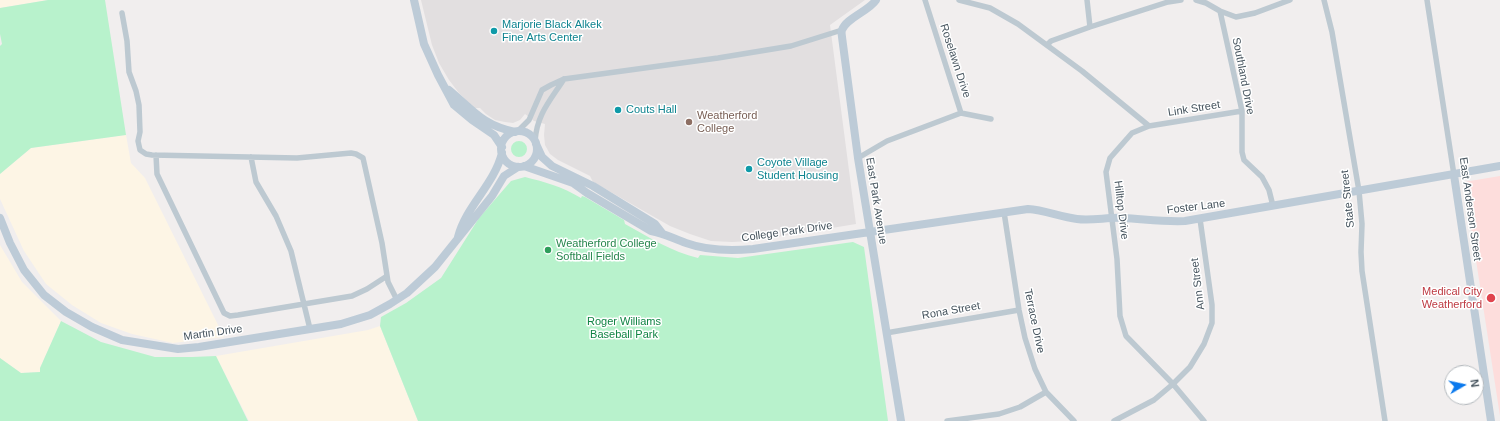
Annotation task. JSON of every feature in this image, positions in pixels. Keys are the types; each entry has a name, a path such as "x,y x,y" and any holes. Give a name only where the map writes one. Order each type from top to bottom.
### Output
{"street":[{"path":"414,0 424,44 454,105 472,120 492,133 497,139 505,160 509,164 521,166 534,160 537,149 536,142 539,118 564,79"},
{"path":"502,150 504,140 507,135 516,131 529,120 542,90 564,79 791,46 842,30 846,25 869,8 876,0"},
{"name":"Roselawn Drive","path":"858,158 887,141 961,112 925,0"},
{"path":"958,0 990,8 1018,24 1082,71 1149,126"},
{"path":"1087,0 1090,27"},
{"path":"1047,45 1051,42 1090,27 1168,2 1181,0"},
{"path":"1196,0 1236,17 1255,13 1290,0"},
{"name":"State Street","path":"1324,0 1332,32 1358,191 1362,224 1362,271 1385,421"},
{"name":"East Anderson Street","path":"1427,0 1491,421"},
{"name":"Southland Drive","path":"1220,11 1242,111 1242,152 1244,160 1262,177 1269,190 1273,206"},
{"path":"122,13 127,41 129,72 139,105 140,132 138,141 140,150 146,154 156,155 297,158 351,153 363,158 382,243 388,282 397,300"},
{"name":"East Park Avenue","path":"842,30 858,158 901,421"},
{"path":"445,87 482,120 500,129 526,132 536,142"},
{"name":"Link Street","path":"1149,126 1242,111"},
{"path":"961,112 991,119"},
{"name":"Hilltop Drive","path":"1149,126 1132,133 1110,158 1106,172 1117,259 1120,316 1126,336 1173,384 1204,421"},
{"name":"College Park Drive","path":"536,142 542,158 552,166 593,186 655,224 662,232"},
{"name":"Martin Drive","path":"456,241 461,226 496,172 502,150"},
{"path":"156,155 157,174 224,313 230,316 238,315 352,296 367,289 387,276"},
{"path":"251,157 256,182 276,216 291,251 310,329"},
{"name":"College Park Drive","path":"521,166 573,184 651,231 662,232 686,243 701,247 735,250 753,249 870,232"},
{"name":"Martin Drive","path":"1,223 24,270 44,295 66,312 92,327 122,340 178,349 199,347 341,324 370,315 397,300 421,281 456,241 492,196 504,176 521,166"},
{"name":"Foster Lane","path":"870,232 1028,209 1039,209 1064,217 1079,219 1111,217 1169,222 1200,219 1500,166"},
{"name":"Terrace Drive","path":"1004,212 1019,310 1035,369 1046,392 1074,421"},
{"name":"Ann Street","path":"1114,421 1154,400 1173,384 1190,367 1204,344 1212,323 1211,298 1200,219"},
{"name":"Rona Street","path":"886,333 1019,310"},
{"path":"947,421 999,414 1020,407 1046,392"}],"shaded area":[{"path":"0,0 48,0 0,8"},
{"name":"Weatherford College","path":"421,0 865,0 830,25 856,224 752,241 732,242 711,241 670,226 593,182 590,176 558,160 550,154 545,145 545,124 534,121 525,114 520,120 513,123 495,120 480,108 474,108 459,93 439,63 432,45"},
{"path":"126,135 131,163 145,178 224,337 173,343 132,334 101,323 72,305 46,284 24,251 0,199 0,174 31,148"},
{"name":"Medical City Weatherford","path":"1500,176 1500,416 1464,182"},
{"path":"0,245 22,282 61,321 40,368 41,372 21,373 0,358"},
{"path":"380,326 418,421 249,421 216,356 368,330"}],"green space":[{"path":"48,0 105,0 126,135 31,148 0,174 0,46 2,44 0,34 0,8"},
{"path":"516,141 522,141 527,146 525,155 522,157 516,157 511,152 511,146"},
{"name":"Roger Williams Baseball Park","path":"525,177 554,185 581,198 582,196 585,197 624,220 625,224 652,239 679,252 698,258 700,255 738,258 853,242 864,247 888,421 418,421 380,326 381,317 406,303 441,278 479,218 511,181"},
{"path":"61,321 101,342 155,357 216,356 248,421 0,421 0,358 21,373 40,372 40,368"}],"place":[{"name":"Marjorie Black Alkek Fine Arts Center","path":"494,31"},
{"name":"Couts Hall","path":"618,110"},
{"name":"Weatherford College","path":"689,122"},
{"name":"Coyote Village Student Housing","path":"749,169"},
{"name":"Weatherford College Softball Fields","path":"548,250"},
{"name":"Medical City Weatherford","path":"1491,298"}]}
